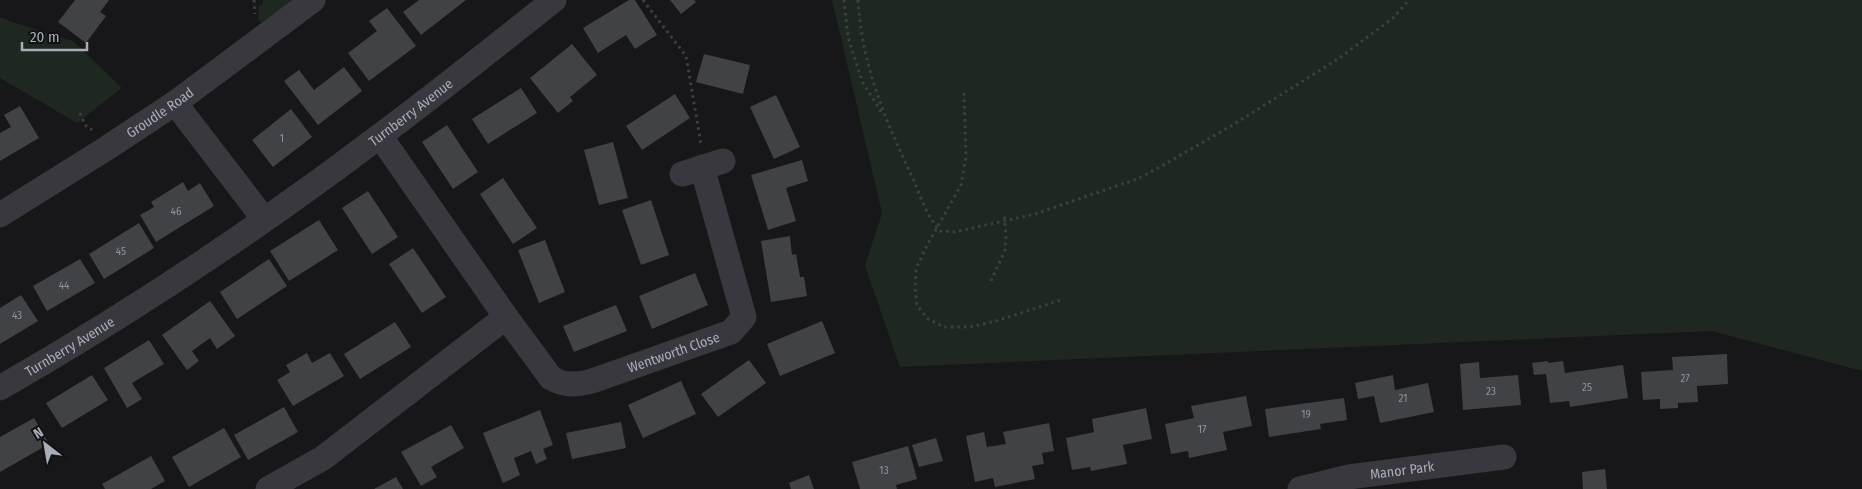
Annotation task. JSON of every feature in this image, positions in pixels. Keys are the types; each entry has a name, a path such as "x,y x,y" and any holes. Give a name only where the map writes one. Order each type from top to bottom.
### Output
{"street":[{"name":"Groudle Road","path":"0,215 108,148 175,103 314,0"},
{"name":"Turnberry Avenue","path":"0,388 69,348 167,286 264,219 380,136 554,0"},
{"path":"175,103 264,219"},
{"name":"Wentworth Close","path":"380,136 506,317 551,378 560,383 578,384 731,332 744,317 702,167"},
{"path":"268,489 322,458 506,317"},
{"name":"Manor Park","path":"1300,489 1350,477 1504,457"}],"path":[{"path":"643,0 686,56 702,153 702,167"},
{"path":"844,0 848,37 862,80 885,118"},
{"path":"858,0 859,18 871,75 885,118 927,211 937,228 940,231 955,232 1035,214 1137,179 1231,126 1338,59 1393,18 1409,0"},
{"path":"964,93 966,157 961,185 925,249 916,269 915,289 917,306 928,318 944,328 970,327 1064,299"},
{"path":"80,113 85,125 99,135"},
{"path":"991,282 1005,250 1004,213"}],"shaded area":[{"path":"263,0 293,0 261,23 258,19 259,6 263,4"},
{"path":"832,0 1862,0 1862,371 1712,331 900,367 865,266 882,213"},
{"path":"0,17 73,41 122,88 77,123 0,78"}],"building":[{"path":"75,0 109,0 100,12 106,16 86,43 58,22"},
{"path":"419,0 466,0 421,35 403,12"},
{"path":"629,0 635,0 657,35 635,49 626,35 598,53 583,28"},
{"path":"670,0 694,0 696,2 681,14"},
{"path":"387,8 416,46 369,81 348,53 377,31 369,21"},
{"path":"572,44 597,75 570,97 573,101 558,113 530,78"},
{"path":"704,54 750,65 743,94 696,82"},
{"path":"344,67 362,91 318,125 284,81 299,70 314,90"},
{"path":"521,88 537,113 488,144 472,119"},
{"path":"675,94 690,118 642,150 626,126"},
{"path":"776,95 800,147 774,159 750,107"},
{"path":"20,106 39,138 0,161 0,133 11,127 4,115"},
{"path":"291,109 312,137 273,167 252,140"},
{"path":"447,125 478,172 453,189 422,142"},
{"path":"613,142 628,198 599,205 584,150"},
{"path":"802,160 808,181 786,188 796,221 768,230 751,175"},
{"path":"503,178 537,228 513,244 480,194"},
{"path":"183,182 188,191 200,183 214,206 156,242 140,215 154,207 151,202"},
{"path":"368,191 398,237 372,254 342,208"},
{"path":"651,200 669,255 641,265 622,210"},
{"path":"319,220 338,250 289,281 270,251"},
{"path":"139,223 154,248 104,279 89,254"},
{"path":"790,236 792,255 796,254 800,277 804,277 807,296 771,302 761,241"},
{"path":"545,240 565,292 539,303 518,250"},
{"path":"413,248 446,297 422,313 389,264"},
{"path":"80,259 95,283 47,311 33,286"},
{"path":"269,259 287,286 237,319 220,292"},
{"path":"695,273 708,305 652,329 639,296"},
{"path":"21,295 38,321 0,344 0,308"},
{"path":"210,301 235,336 217,349 210,338 192,351 199,361 187,370 162,335"},
{"path":"616,305 627,331 574,352 563,326"},
{"path":"822,321 835,353 780,376 767,344"},
{"path":"395,322 411,347 360,379 344,354"},
{"path":"149,340 164,364 132,383 142,399 127,408 104,368"},
{"path":"307,353 312,363 330,353 344,376 293,406 277,380 290,372 286,365"},
{"path":"1727,354 1728,384 1697,386 1698,402 1678,403 1678,408 1660,409 1660,399 1643,400 1641,372 1673,370 1672,357"},
{"path":"749,360 766,383 718,417 701,394"},
{"path":"1548,361 1548,363 1563,361 1565,373 1623,365 1628,398 1570,407 1569,401 1550,403 1546,374 1534,375 1532,363"},
{"path":"1479,362 1480,378 1518,375 1521,405 1463,410 1460,364"},
{"path":"92,375 108,400 62,428 46,403"},
{"path":"1393,375 1395,390 1428,383 1434,412 1380,423 1374,396 1358,399 1355,383"},
{"path":"681,381 696,414 643,438 628,405"},
{"path":"1246,396 1252,426 1223,432 1227,450 1189,458 1188,451 1171,454 1165,424 1194,418 1191,406"},
{"path":"1344,398 1347,420 1320,424 1321,429 1269,437 1265,409"},
{"path":"284,407 298,432 248,460 234,435"},
{"path":"1146,408 1152,439 1123,445 1127,464 1091,471 1090,467 1072,470 1066,438 1094,432 1092,419"},
{"path":"540,410 553,445 543,449 547,459 536,464 531,451 514,458 520,475 503,483 483,433"},
{"path":"34,418 49,444 0,472 0,437"},
{"path":"621,422 626,448 572,459 566,433"},
{"path":"1049,423 1054,451 1042,453 1044,464 1032,466 1035,479 995,487 993,478 975,482 966,436 984,432 987,447 1006,444 1003,432"},
{"path":"451,425 464,448 431,467 437,477 421,486 401,452"},
{"path":"224,428 241,457 189,487 172,457"},
{"path":"936,438 943,461 919,467 912,445"},
{"path":"908,446 917,479 896,485 897,489 860,489 852,462"},
{"path":"151,456 165,481 151,489 105,489 102,484"},
{"path":"1605,469 1607,489 1583,489 1582,472"},
{"path":"809,475 814,489 791,489 789,483"},
{"path":"396,477 403,489 374,489"}]}
